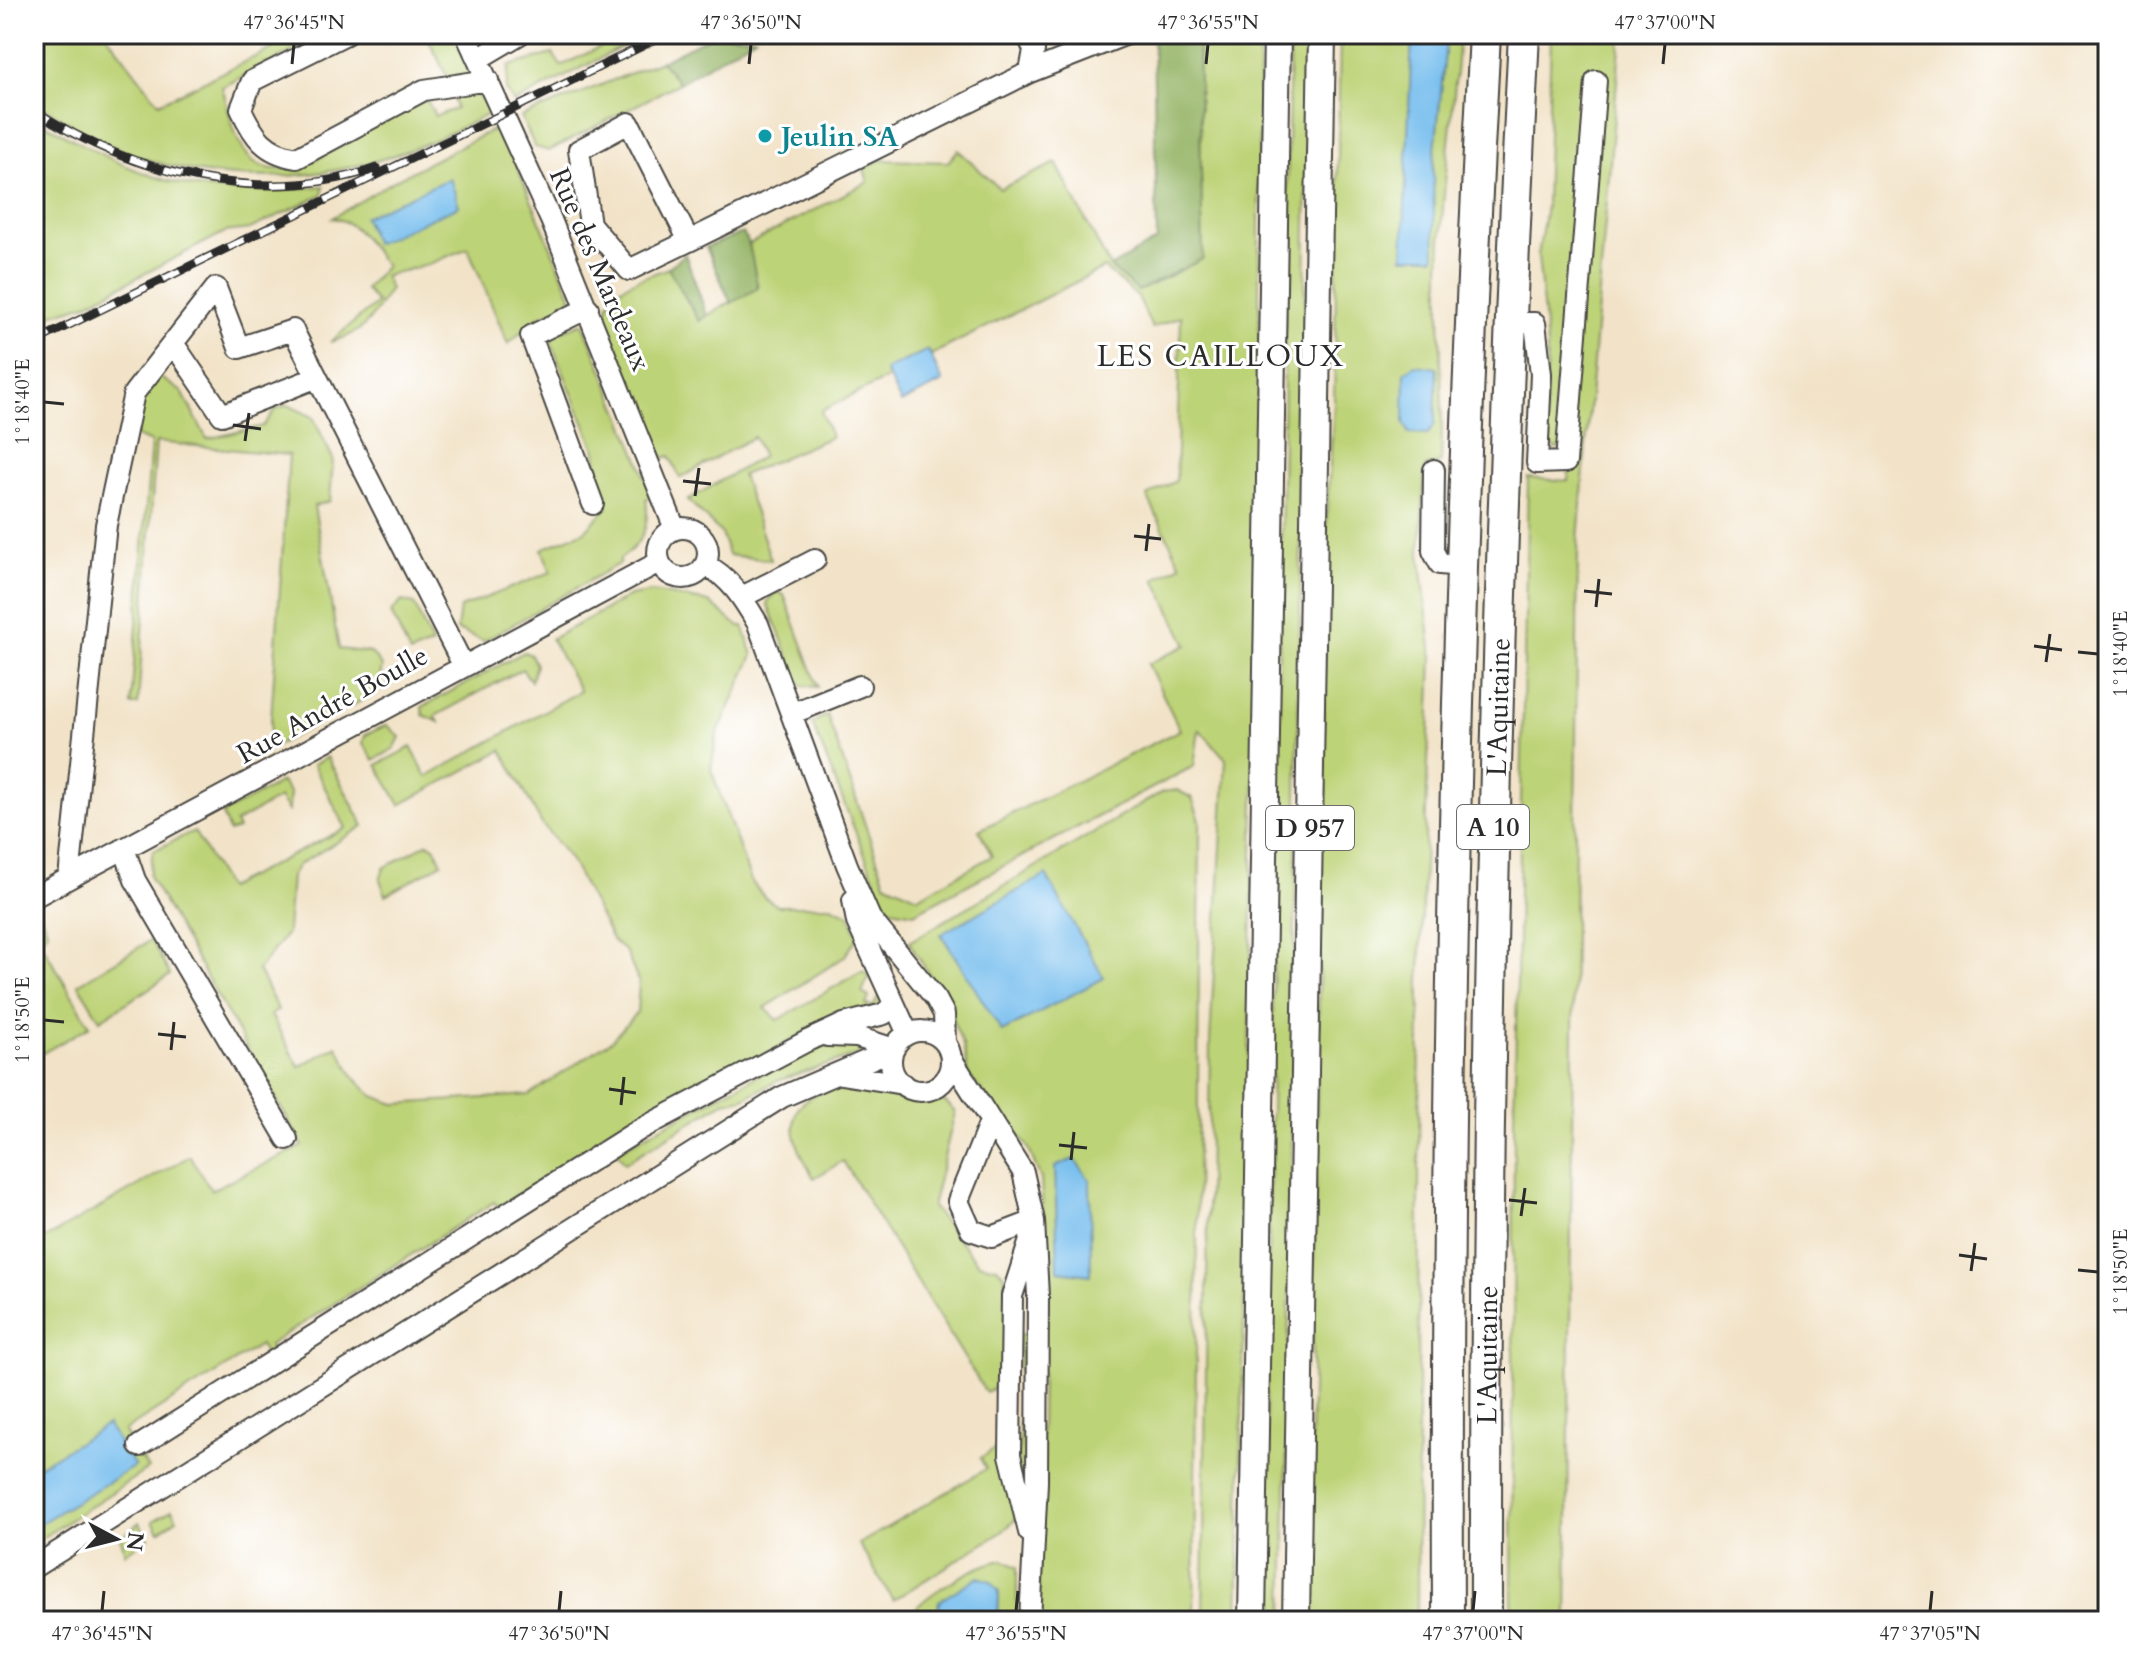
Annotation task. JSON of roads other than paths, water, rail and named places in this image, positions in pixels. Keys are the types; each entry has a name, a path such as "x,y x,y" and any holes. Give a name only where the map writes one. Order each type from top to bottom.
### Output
{"highway":[{"name":"L'Aquitaine","path":"1448,1621 1451,1012 1462,566 1485,34"},
{"name":"L'Aquitaine","path":"1486,1621 1492,890 1510,323 1524,34"}],"main road":[{"name":"D 957","path":"1252,1621 1277,34"},
{"name":"D 957","path":"1296,1621 1322,34"}],"street":[{"path":"346,34 252,81 241,109 255,139 278,155 297,158 424,90 488,80"},
{"name":"Rue des Mardeaux","path":"466,34 559,238 675,529"},
{"path":"478,59 520,34"},
{"path":"1027,34 1034,50 1030,72"},
{"path":"689,241 629,123 579,150 590,224 629,270 689,241 1030,72 1127,34"},
{"path":"1510,323 1535,323 1541,374 1537,463 1566,462 1596,81"},
{"path":"559,238 590,224"},
{"path":"69,878 106,525 134,393 216,288 239,348 293,330 463,665"},
{"path":"588,308 531,336 593,504"},
{"path":"173,343 222,415 315,378"},
{"path":"1434,470 1433,551 1440,564 1462,566"},
{"path":"690,528 702,537 708,550 705,565 685,578 670,575 659,562 658,546 675,529 690,528"},
{"path":"742,597 815,560"},
{"name":"Rue André Boulle","path":"34,897 659,562"},
{"path":"705,565 742,597 758,624 847,865 870,918 944,1014 949,1072 940,1084 922,1091 903,1084 841,1074"},
{"path":"793,713 860,686"},
{"path":"124,848 135,880 287,1139"},
{"path":"847,865 857,922 908,1038"},
{"path":"903,1084 892,1068 927,1006 925,986"},
{"path":"139,1446 639,1130 807,1041 844,1024 884,1014 894,1004"},
{"path":"807,1041 840,1035 908,1038 948,1050 1023,1172 1034,1221 1012,1296 1010,1455 1031,1542 1030,1621"},
{"path":"34,1567 766,1106 841,1074 908,1038"},
{"path":"940,1084 964,1096 990,1122"},
{"path":"990,1122 958,1201 971,1230 992,1237 1034,1221"}],"water":[{"path":"1412,34 1447,34 1433,170 1435,257 1403,257"},
{"path":"450,178 459,206 375,244 364,217"},
{"path":"928,350 943,382 901,403 885,370"},
{"path":"1415,365 1437,368 1435,424 1428,434 1409,433 1404,422 1405,372"},
{"path":"1046,875 1104,978 1002,1032 941,934"},
{"path":"1074,1159 1090,1180 1091,1275 1058,1271 1055,1167"},
{"path":"107,1425 135,1466 34,1527 34,1469"},
{"path":"978,1577 991,1581 999,1591 998,1621 937,1621 939,1601"}],"railway":[{"path":"34,342 667,34"},
{"path":"34,110 72,133 113,152 199,178 244,184 288,185 333,179 377,168"}],"place":[{"name":"Jeulin SA","path":"765,136"}],"district":[{"name":"LES CAILLOUX","path":"1221,356"}]}
